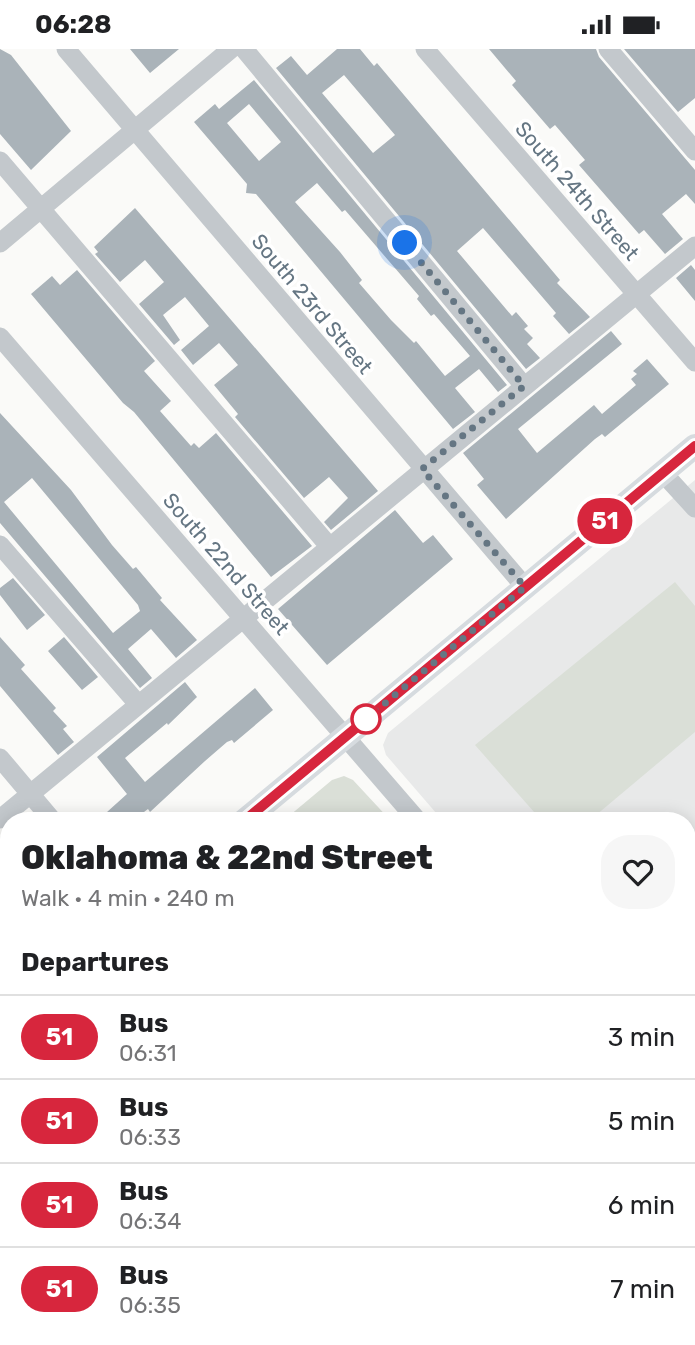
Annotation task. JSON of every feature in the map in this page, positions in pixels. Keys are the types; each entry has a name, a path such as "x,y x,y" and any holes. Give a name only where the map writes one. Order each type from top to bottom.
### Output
{"main road":[{"path":"254,812 695,446"}],"street":[{"name":"South 23rd Street","path":"66,49 525,587"},
{"path":"0,243 231,49"},
{"path":"244,49 524,386"},
{"name":"South 24th Street","path":"425,49 695,362"},
{"path":"608,49 695,151"},
{"path":"0,161 329,546"},
{"path":"7,812 695,246"},
{"name":"South 22nd Street","path":"0,337 410,812"},
{"path":"663,473 695,508"},
{"path":"0,545 138,704"},
{"path":"0,758 46,812"}],"shaded area":[{"path":"695,480 695,812 435,812 386,755 383,745 388,733"},
{"path":"675,582 695,606 695,732 600,812 534,812 475,745"},
{"path":"344,776 353,780 383,812 294,812 332,780"}],"building":[{"path":"0,49 11,55 71,131 31,170 0,134"},
{"path":"130,49 179,49 150,73"},
{"path":"337,49 360,49 374,66 377,63 560,280 557,283 590,317 569,334 553,316 556,313 483,228 457,251 512,316 516,312 528,326 524,329 533,338 527,344 540,358 526,369 276,68 291,56 307,75","holes":["344,75 395,135 373,153 322,93"]},
{"path":"489,49 596,49 599,57 695,170 695,204 686,194 662,214 683,239 665,254 644,230 639,234 579,165 585,160 555,125 550,129 512,85 516,81"},
{"path":"624,49 695,49 695,98 678,112"},
{"path":"254,80 507,385 498,392 479,369 455,388 475,412 453,429 256,194 246,193 247,184 194,122 215,104 219,109","holes":["249,104 281,142 259,161 227,123","317,183 342,212 345,210 419,296 417,299 431,316 434,314 470,356 445,376 416,341 414,343 391,320 359,283 362,280 340,252 295,202"]},
{"path":"135,208 378,491 331,530 324,522 348,498 329,477 304,498 235,417 238,414 214,385 238,365 219,343 193,365 181,350 209,326 185,297 163,315 180,340 174,345 139,304 164,282 145,260 120,282 95,254 98,252 94,247"},
{"path":"691,265 695,270 695,301 676,278"},
{"path":"77,270 155,361 144,371 171,401 160,411 191,446 194,443 199,448 216,433 312,546 271,577 134,412 123,403 31,294 52,276 60,285"},
{"path":"611,331 622,344 518,429 537,453 594,405 602,414 636,385 631,379 637,374 633,371 647,359 669,384 605,437 602,434 595,439 506,519 477,485 484,479 463,453"},
{"path":"0,413 71,490 112,545 133,569 136,567 162,598 160,600 197,640 176,658 151,629 128,649 152,678 140,688 0,523","holes":["32,478 138,605 140,611 113,633 4,502"]},
{"path":"395,510 423,543 433,535 453,559 327,665 278,609"},
{"path":"13,578 45,615 27,630 0,595 0,588"},
{"path":"0,637 25,665 21,669 56,708 53,711 67,726 63,729 74,742 58,755 0,686"},
{"path":"64,637 98,677 82,690 48,651"},
{"path":"185,682 197,697 168,725 167,723 125,758 145,782 255,688 273,710 234,743 232,740 227,742 150,812 148,809 144,812 107,812 127,794 97,757"}],"bus line":[{"name":"51","path":"255,812 695,446"}],"route":[{"path":"366,719 365,721 525,587 422,469 524,386 405,243"}]}
